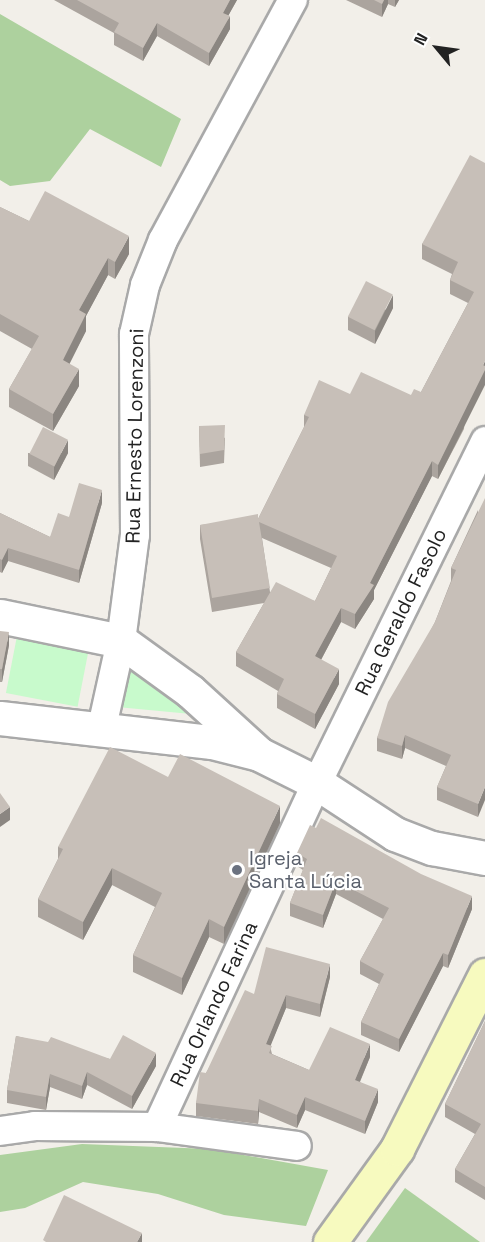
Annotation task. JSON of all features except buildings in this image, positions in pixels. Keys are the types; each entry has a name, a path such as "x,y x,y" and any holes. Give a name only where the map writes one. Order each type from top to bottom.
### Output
{"main road":[{"path":"330,1242 397,1149 485,975"}],"street":[{"name":"Rua Ernesto Lorenzoni","path":"102,727 121,641 135,535 134,334 145,285 162,240 293,0"},
{"name":"Rua Geraldo Fasolo","path":"317,783 485,441"},
{"path":"0,616 121,641 189,691 259,754"},
{"path":"0,718 102,727 212,742 259,754 317,783 395,834 432,848 482,852"},
{"name":"Rua Orlando Farina","path":"157,1126 317,783"},
{"path":"0,1131 35,1126 157,1126 297,1146"}],"green space":[{"path":"0,14 181,119 161,167 90,129 50,181 10,186 0,180"},
{"path":"17,636 89,650 78,707 6,693"},
{"path":"125,662 191,714 117,707"},
{"path":"82,1144 210,1149 328,1170 306,1226 224,1215 158,1194 83,1182 25,1208 0,1212 0,1155"},
{"path":"405,1188 480,1242 366,1242"}],"place":[{"name":"Igreja Santa Lúcia","path":"237,870"}]}
